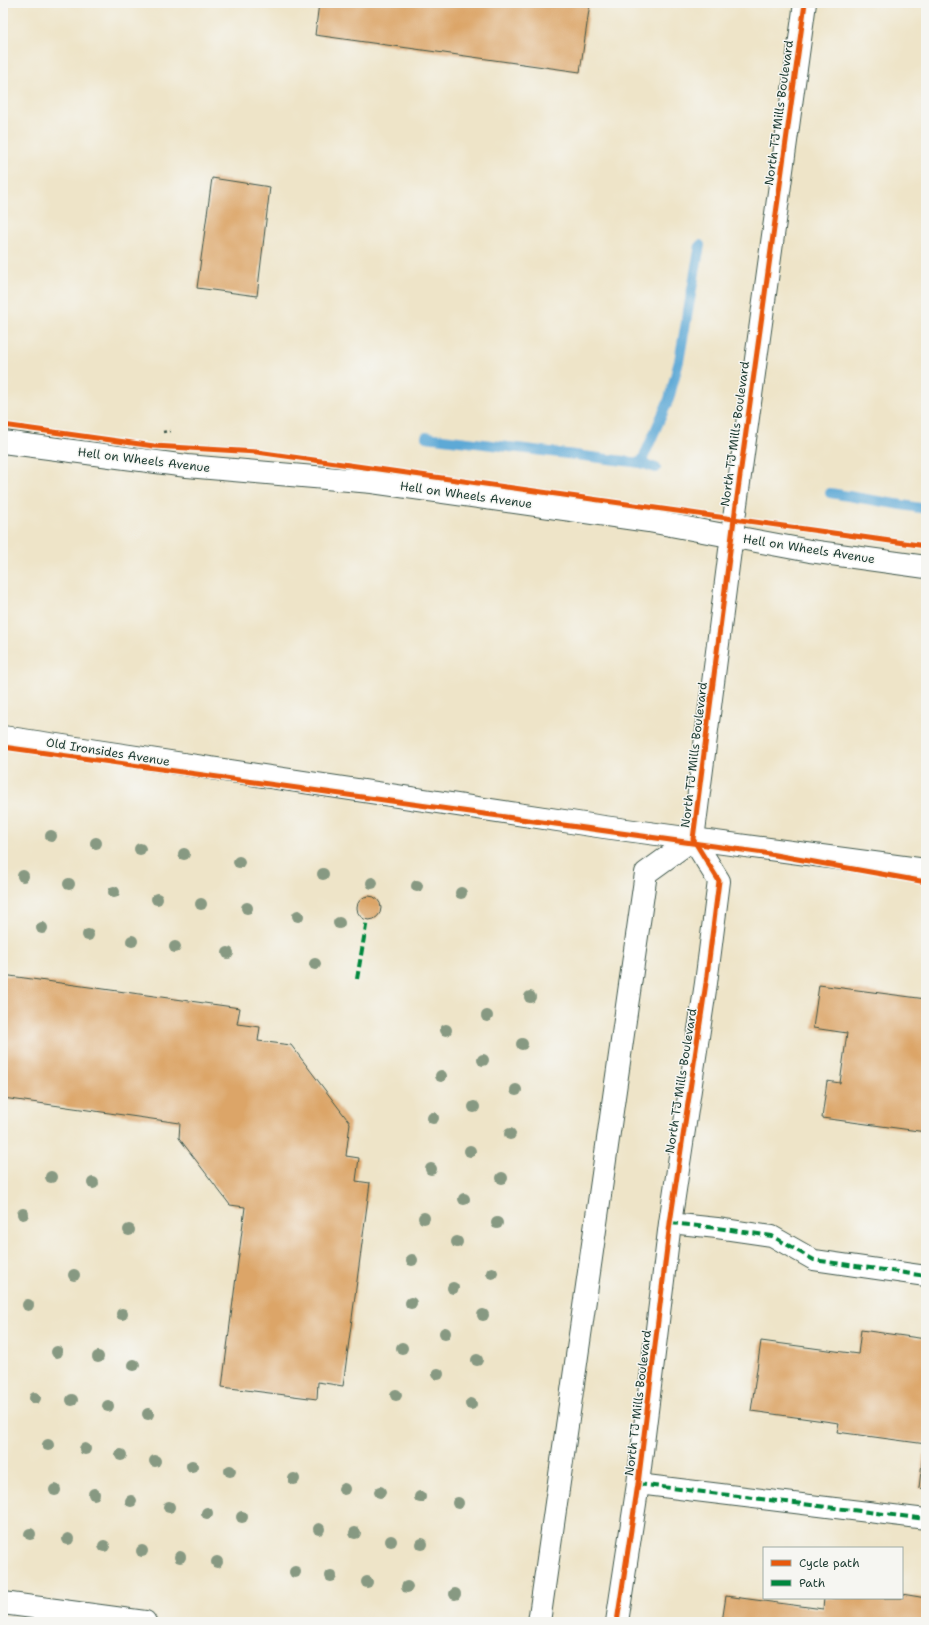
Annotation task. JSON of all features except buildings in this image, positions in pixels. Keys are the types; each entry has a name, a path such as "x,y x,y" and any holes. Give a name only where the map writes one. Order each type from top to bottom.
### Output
{"street":[{"name":"North TJ Mills Boulevard","path":"617,1622 638,1484 670,1223 706,983 719,881 693,839 732,537 805,3"},
{"name":"Hell on Wheels Avenue","path":"3,442 187,466 372,482 649,521 810,551 926,568"},
{"name":"Old Ironsides Avenue","path":"3,737 693,839 926,870"},
{"name":"North TJ Mills Boulevard","path":"539,1622 646,873 693,839"},
{"path":"670,1223 772,1236 814,1260 926,1276"},
{"path":"638,1484 926,1519"},
{"path":"3,1604 145,1622"}],"waterway":[{"path":"641,463 669,399 679,361 700,245"},
{"path":"426,437 641,463 656,468"},
{"path":"830,493 926,509"}],"marked path":[{"path":"357,979 367,920"},
{"path":"670,1223 772,1236 814,1260 926,1276"},
{"path":"638,1484 926,1519"}],"cycle path":[{"path":"617,1622 638,1484 670,1223 706,983 719,881 693,839 734,519 805,3"},
{"path":"3,425 154,446 257,452 926,546"},
{"path":"3,747 764,853 926,882"}]}
